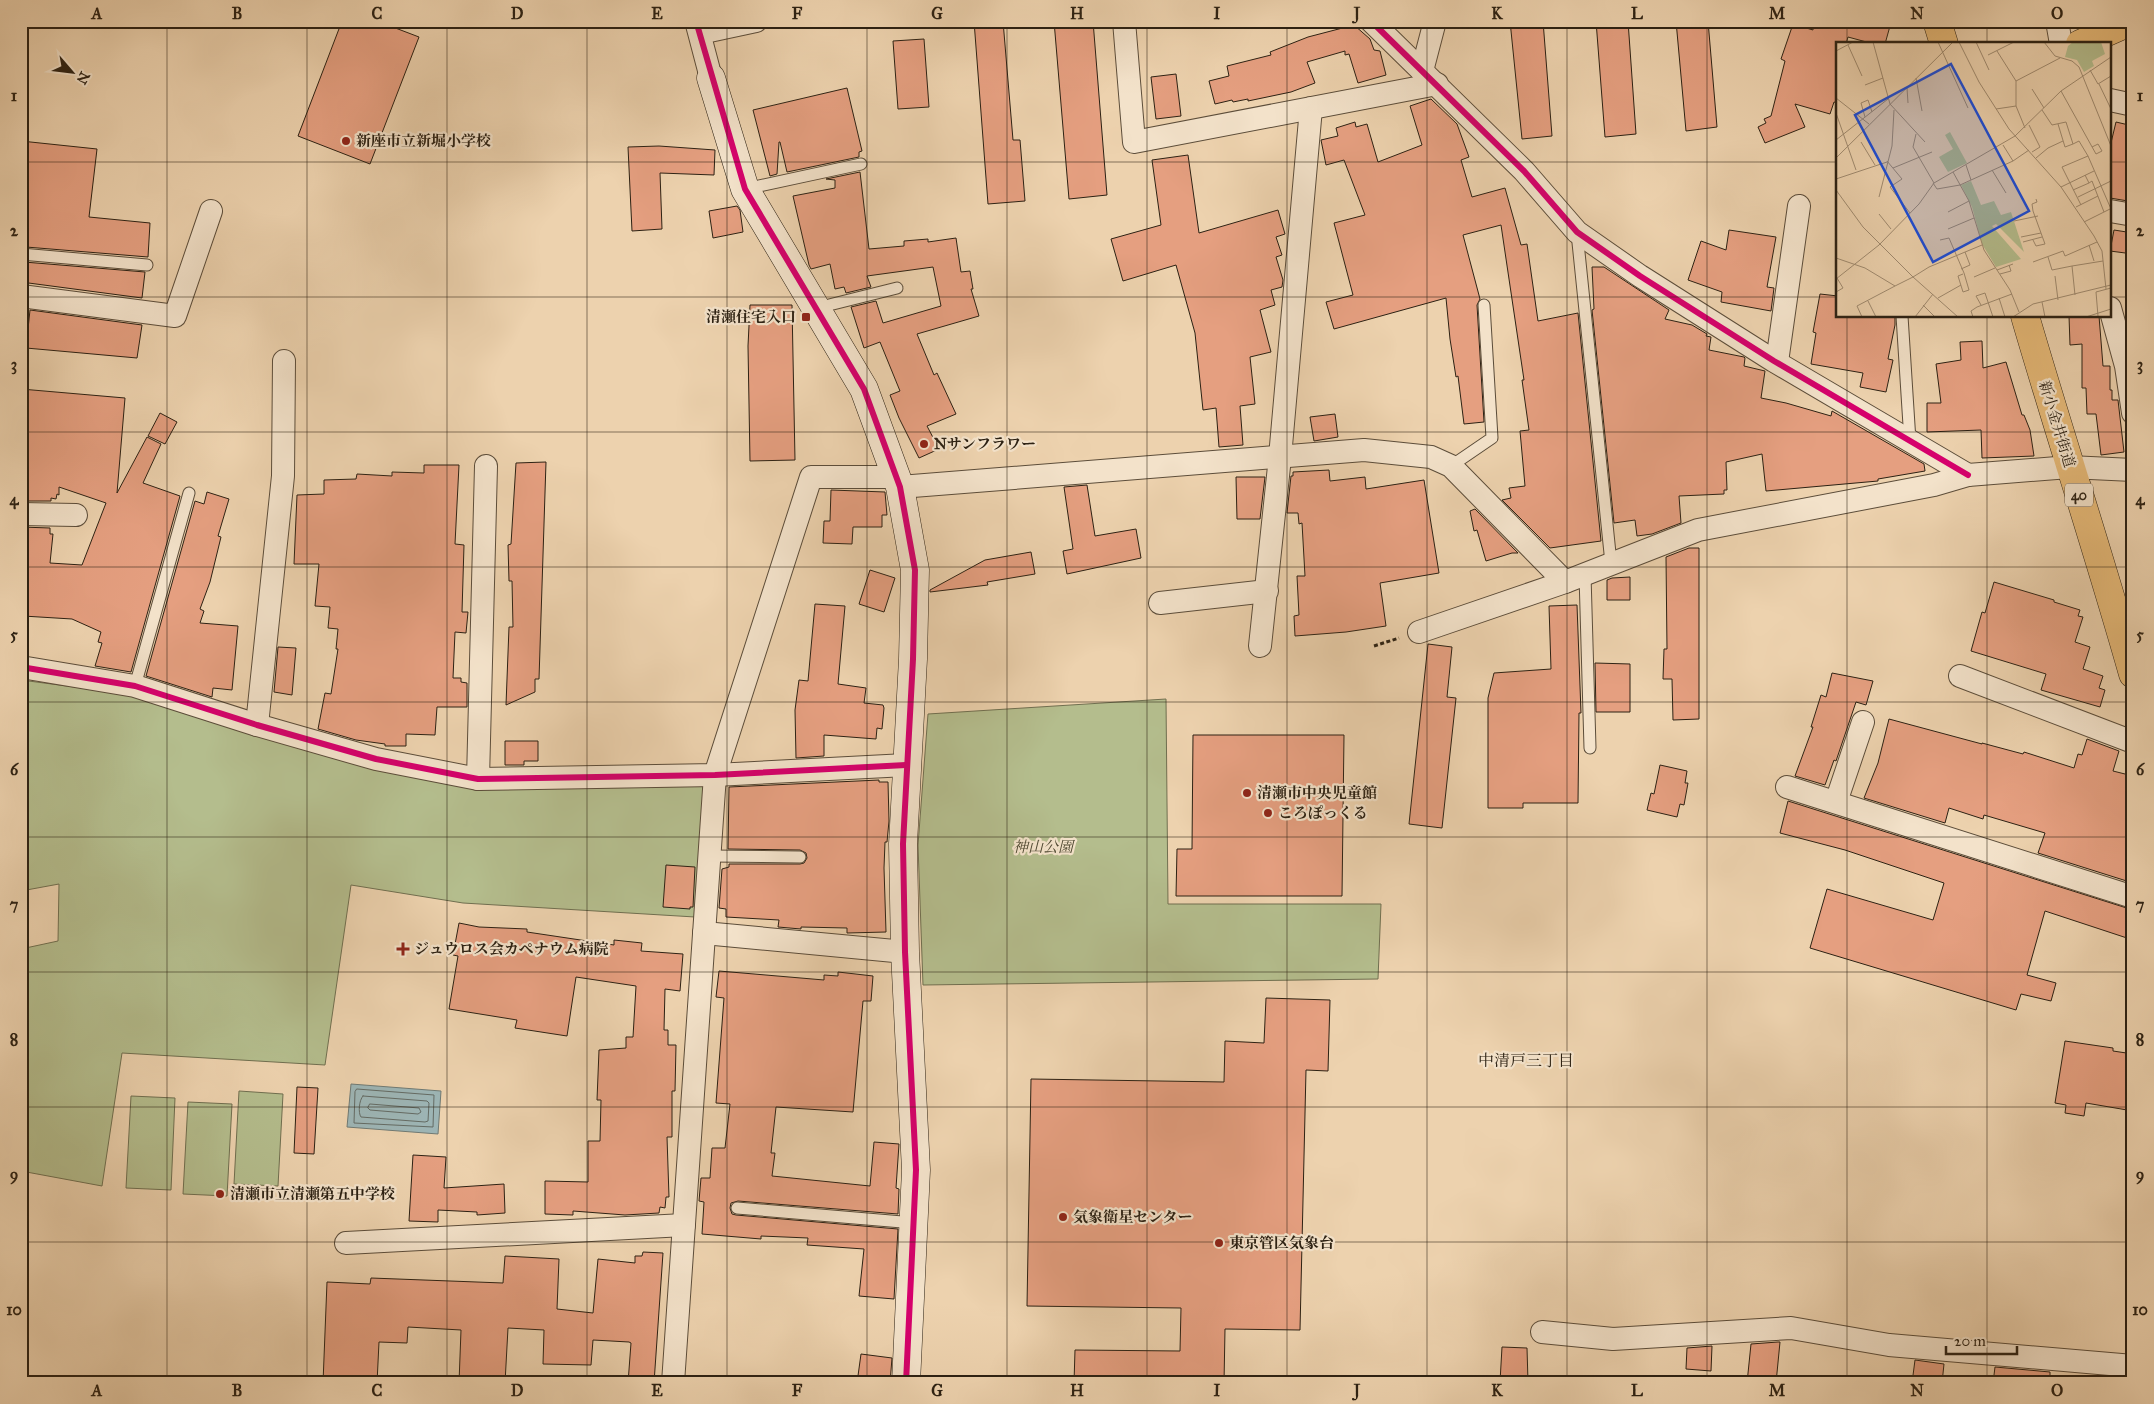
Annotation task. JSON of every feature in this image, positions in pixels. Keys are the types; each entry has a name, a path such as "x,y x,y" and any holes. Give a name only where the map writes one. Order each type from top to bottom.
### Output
{"main road":[{"path":"1937,21 1943,42"},
{"path":"2085,42 2132,21"},
{"name":"新小金井街道","path":"2026,318 2070,467 2112,598 2133,674"}],"street":[{"path":"756,21 698,27 711,78 745,189 864,388 899,482 914,570 913,660 903,844 905,952 916,1170 906,1383"},
{"path":"1124,21 1134,142 1311,108 1430,78"},
{"path":"1371,21 1524,170 1577,232 1640,276 1777,362 1968,476"},
{"path":"1430,78 1435,21"},
{"path":"2057,21 2061,42"},
{"path":"2112,100 2133,105"},
{"path":"1260,646 1280,457 1311,108"},
{"path":"1777,362 1799,206"},
{"path":"21,296 175,316 211,211"},
{"path":"2112,211 2133,215"},
{"path":"2112,314 2129,367 2133,413"},
{"path":"258,725 283,476 284,361"},
{"path":"673,1383 715,775 811,477 899,482 1364,450 1431,457 1451,466 1575,578"},
{"path":"478,779 486,466"},
{"path":"1419,632 1575,578 1698,530 1934,485 1968,476 2070,467 2133,470"},
{"path":"21,514 76,515"},
{"path":"1160,603 1267,591"},
{"path":"21,667 135,686 258,725 376,759 478,779 715,775 906,765"},
{"path":"1960,676 2133,742"},
{"path":"1836,802 1863,722"},
{"path":"1788,787 2133,897"},
{"path":"704,933 905,952"},
{"path":"346,1243 684,1225"},
{"path":"1542,1332 1613,1339 1792,1328 1889,1345 2133,1366"}],"lane":[{"path":"745,189 862,164"},
{"path":"1577,232 1611,563"},
{"path":"21,254 147,265"},
{"path":"817,308 897,288"},
{"path":"1451,466 1492,438 1484,305"},
{"path":"1902,318 1910,441"},
{"path":"135,686 189,493"},
{"path":"1575,578 1590,748"},
{"path":"710,856 800,857"},
{"path":"737,1208 914,1223"}],"green space":[{"path":"21,680 128,694 389,772 707,782 695,917 463,903 351,885 325,1065 122,1053 102,1186 21,1171 21,949 58,941 59,884 21,891"},
{"name":"神山公園","path":"1166,699 1168,904 1381,904 1378,979 923,985 918,845 928,714"},
{"path":"239,1091 283,1094 278,1186 234,1184"},
{"path":"131,1096 175,1098 171,1190 126,1188"},
{"path":"188,1102 232,1104 227,1196 183,1194"}],"water":[{"path":"351,1084 441,1091 438,1134 347,1127"}],"building":[{"path":"342,21 377,21 419,37 370,164 298,136"},
{"path":"974,21 1003,21 1013,140 1020,140 1025,201 988,204"},
{"path":"1054,21 1093,21 1107,195 1069,199"},
{"path":"1510,21 1543,21 1552,136 1522,139"},
{"path":"1596,21 1628,21 1636,134 1605,137"},
{"path":"1676,21 1708,21 1717,127 1686,131"},
{"path":"1813,21 1872,21 1890,26 1886,42 1867,42 1848,37 1847,42 1836,42 1836,102 1834,102 1830,114 1795,104 1805,127 1765,143 1758,127 1766,123 1764,119 1771,116 1785,61 1781,59 1793,24 1813,30"},
{"path":"1354,25 1370,39 1374,50 1380,51 1386,75 1358,83 1349,54 1345,55 1345,51 1307,62 1315,83 1291,92 1248,101 1248,99 1233,102 1232,100 1215,104 1209,81 1229,76 1227,66 1271,55 1270,52 1308,37"},
{"path":"924,39 929,107 898,109 893,41"},
{"path":"1176,74 1181,116 1156,119 1151,77"},
{"path":"847,88 862,151 859,152 859,157 787,172 779,142 777,174 770,176 753,110"},
{"path":"1431,99 1457,124 1469,157 1461,160 1472,197 1505,188 1521,245 1527,244 1538,321 1578,313 1601,541 1550,548 1502,500 1511,498 1509,488 1525,486 1520,431 1529,430 1522,380 1524,380 1501,225 1463,235 1480,299 1477,305 1484,422 1464,424 1458,376 1456,377 1450,339 1446,298 1334,329 1326,302 1353,295 1334,223 1365,215 1344,160 1326,165 1321,140 1338,136 1336,128 1355,122 1356,127 1367,124 1378,162 1422,145 1410,106"},
{"path":"2116,122 2133,126 2133,167 2128,201 2112,198 2112,139"},
{"path":"21,141 97,149 89,217 150,223 148,257 26,247 26,243 21,243"},
{"path":"659,146 715,150 714,175 660,173 662,229 632,231 628,147"},
{"path":"1188,155 1199,233 1278,210 1285,234 1276,237 1282,255 1276,257 1283,280 1282,287 1271,290 1275,305 1260,310 1271,352 1250,357 1255,404 1240,406 1243,445 1219,447 1216,408 1203,410 1195,333 1176,265 1123,281 1111,239 1161,225 1152,160"},
{"path":"860,172 869,249 904,246 904,241 928,239 928,242 956,238 961,272 970,271 973,289 971,289 979,316 917,334 934,375 937,373 956,414 927,426 939,449 919,458 890,395 900,391 880,342 864,348 851,307 876,301 883,323 941,306 933,267 867,276 871,287 846,293 844,287 835,289 830,264 811,269 809,265 793,196 835,188 835,180 826,179"},
{"path":"737,206 740,210 743,232 713,238 709,211"},
{"path":"1729,230 1776,237 1767,287 1774,288 1771,311 1721,302 1722,292 1688,280 1701,241 1726,250"},
{"path":"2114,230 2133,233 2133,254 2112,251"},
{"path":"24,262 145,272 142,298 21,282"},
{"path":"1592,267 1604,267 1669,310 1665,319 1692,325 1707,334 1706,336 1711,337 1709,350 1744,357 1744,366 1765,371 1761,398 1831,416 1832,411 1924,464 1925,471 1878,479 1878,481 1766,491 1762,454 1726,462 1727,490 1724,490 1724,494 1679,496 1681,523 1652,534 1637,536 1635,520 1614,523 1592,310 1594,309"},
{"path":"1820,294 1836,296 1836,318 1895,318 1888,359 1893,360 1886,392 1860,387 1863,373 1811,364 1816,333 1813,332"},
{"path":"750,305 792,305 795,460 750,461 748,346"},
{"path":"30,310 142,325 137,358 26,348"},
{"path":"2069,318 2099,318 2103,366 2110,366 2110,390 2112,390 2112,400 2118,400 2124,452 2101,455 2096,414 2087,414 2086,388 2082,388 2082,344 2070,345"},
{"path":"1982,341 1983,368 2006,362 2022,415 2024,415 2030,430 2034,456 1982,458 1981,430 1927,432 1927,403 1941,403 1936,364 1961,360 1960,342"},
{"path":"21,389 125,398 117,493 147,437 161,444 143,483 180,496 131,672 95,666 102,643 98,642 101,632 72,619 23,616 24,609 21,609 21,527 50,528 50,534 53,534 50,563 82,565 106,503 59,487 59,495 57,494 56,499 51,498 51,501 21,501"},
{"path":"160,413 177,422 165,444 148,436"},
{"path":"1335,414 1338,437 1314,441 1310,417"},
{"path":"546,462 539,679 535,679 535,692 506,705 509,627 513,627 512,581 509,581 508,545 511,544 516,463"},
{"path":"424,465 459,465 455,544 464,545 462,612 468,612 466,633 455,632 453,678 461,678 461,682 467,683 467,707 437,707 435,735 406,734 406,746 385,746 385,744 356,740 318,729 325,693 331,694 338,649 336,649 338,629 328,628 330,607 315,606 319,564 294,564 297,495 324,494 324,480 356,479 357,474 392,476 392,472 424,473"},
{"path":"1329,470 1330,481 1365,477 1366,489 1424,480 1439,573 1380,583 1386,626 1346,632 1295,636 1294,616 1299,615 1297,576 1305,576 1302,523 1299,524 1298,513 1287,513 1291,476 1293,476 1293,472"},
{"path":"1236,477 1265,477 1260,519 1237,519"},
{"path":"1087,485 1095,536 1136,529 1141,558 1067,574 1063,551 1073,549 1064,487"},
{"path":"831,490 885,492 887,515 882,515 882,527 853,527 852,544 823,543 824,521 830,521"},
{"path":"207,492 229,499 218,536 221,537 210,582 200,609 204,611 200,623 238,626 232,690 213,688 212,697 146,676 195,501 204,504"},
{"path":"1475,509 1518,553 1486,561 1477,530 1474,531 1470,511"},
{"path":"1689,548 1699,548 1699,719 1673,720 1672,679 1663,679 1664,649 1667,649 1666,557"},
{"path":"1031,552 1035,574 987,582 988,585 930,592 930,590 985,560"},
{"path":"870,570 895,578 884,612 859,604"},
{"path":"1630,577 1630,600 1607,600 1607,580"},
{"path":"1994,582 2080,610 2078,616 2083,617 2075,642 2090,647 2083,669 2103,676 2099,688 2105,690 2100,707 2041,690 2046,674 1971,651 1982,612 1985,613"},
{"path":"815,604 845,606 838,684 866,688 864,703 883,705 882,729 877,728 876,739 824,735 824,756 796,758 795,710 799,680 808,681"},
{"path":"1577,605 1581,713 1579,713 1578,803 1523,803 1523,808 1488,808 1488,698 1494,673 1551,669 1549,606"},
{"path":"1428,644 1452,647 1447,697 1456,698 1442,828 1409,824"},
{"path":"278,647 296,648 292,695 274,692"},
{"path":"1595,663 1630,664 1630,712 1596,712"},
{"path":"1832,673 1873,681 1866,705 1856,702 1836,761 1834,760 1825,785 1795,776 1813,727 1811,727 1821,695 1826,697"},
{"path":"1889,719 1982,744 2023,754 2024,752 2074,768 2078,754 2082,755 2087,739 2119,751 2113,771 2133,776 2133,883 2038,853 2045,833 1984,815 1983,819 1949,808 1945,823 1864,798 1878,763"},
{"name":"ころぽっくる","path":"1193,735 1344,735 1342,896 1176,896 1177,849 1192,849"},
{"path":"505,741 538,741 538,761 524,761 524,765 505,765"},
{"path":"1660,765 1687,771 1685,783 1688,783 1684,805 1680,804 1677,817 1647,810 1651,793 1654,794"},
{"path":"879,780 879,782 888,782 889,821 887,842 885,842 884,868 886,932 847,933 847,928 801,927 801,929 778,927 779,920 726,917 726,909 719,908 722,869 729,867 729,864 800,864 804,863 807,858 806,853 800,850 728,849 729,787"},
{"path":"1788,801 2133,910 2133,940 2045,911 2027,975 2056,983 2051,1001 2021,994 2016,1010 1810,948 1827,889 1933,920 1944,883 1845,850 1780,833"},
{"path":"666,865 695,867 693,907 690,907 690,909 663,907"},
{"path":"459,923 479,927 527,929 527,932 614,945 614,940 642,943 641,951 683,954 680,991 665,989 664,1030 668,1030 668,1045 676,1045 675,1091 672,1091 672,1137 667,1137 669,1197 666,1197 665,1208 660,1207 659,1213 625,1215 573,1211 573,1215 545,1214 545,1181 588,1182 588,1141 600,1141 601,1100 597,1100 599,1050 626,1048 626,1037 633,1037 636,986 576,977 567,1036 515,1028 517,1020 449,1009 458,956 453,955"},
{"path":"719,971 824,980 824,975 838,976 838,972 873,976 871,1001 863,1001 853,1112 776,1107 771,1153 775,1153 772,1176 870,1186 874,1142 899,1144 896,1188 899,1189 898,1214 738,1201 731,1203 730,1208 732,1214 736,1215 898,1229 894,1299 859,1296 864,1249 807,1245 808,1238 761,1236 761,1239 702,1234 704,1202 699,1201 701,1178 710,1178 712,1148 725,1148 730,1104 716,1103 724,998 716,997"},
{"path":"1266,998 1330,1000 1328,1071 1306,1070 1300,1330 1225,1329 1224,1383 1074,1383 1075,1350 1180,1351 1181,1308 1027,1306 1031,1079 1224,1082 1225,1041 1264,1043"},
{"path":"2065,1041 2113,1048 2113,1051 2133,1054 2133,1111 2086,1103 2084,1116 2065,1113 2066,1105 2055,1103"},
{"path":"297,1087 318,1088 314,1154 294,1153"},
{"path":"413,1155 446,1157 444,1188 504,1184 505,1213 477,1215 477,1212 438,1210 438,1222 409,1221"},
{"path":"643,1252 663,1253 654,1383 628,1383 631,1343 629,1342 593,1340 591,1365 543,1364 544,1330 508,1328 505,1383 459,1383 461,1330 408,1327 407,1343 379,1342 377,1383 323,1383 327,1282 370,1284 371,1278 503,1283 505,1256 559,1259 557,1309 593,1313 598,1259 635,1263 635,1256 642,1256"},
{"path":"1780,1342 1776,1383 1747,1383 1751,1344"},
{"path":"1712,1346 1711,1371 1686,1369 1687,1348"},
{"path":"1502,1347 1527,1348 1528,1382 1500,1382"},
{"path":"861,1354 892,1358 890,1383 857,1383"},
{"path":"1915,1360 1944,1364 1942,1383 1912,1383"},
{"path":"1995,1367 2050,1372 2050,1383 1993,1383"}],"cycle path":[{"path":"696,21 745,189 864,389 900,487 915,570 913,659 903,844 905,952 916,1170 906,1383"},
{"path":"1371,21 1524,171 1577,232 1640,276 1774,361 1968,475"},
{"path":"21,667 135,686 257,725 376,759 478,779 715,775 906,765"}],"place":[{"name":"新座市立新堀小学校","path":"346,141"},
{"name":"清瀬住宅入口","path":"806,317"},
{"name":"Nサンフラワー","path":"924,444"},
{"name":"清瀬市中央児童館","path":"1247,793"},
{"name":"ころぽっくる","path":"1268,813"},
{"name":"ジュウロス会カペナウム病院","path":"403,949"},
{"name":"清瀬市立清瀬第五中学校","path":"220,1194"},
{"name":"気象衛星センター","path":"1063,1217"},
{"name":"東京管区気象台","path":"1219,1243"}],"district":[{"name":"中清戸三丁目","path":"1526,1060"}]}
